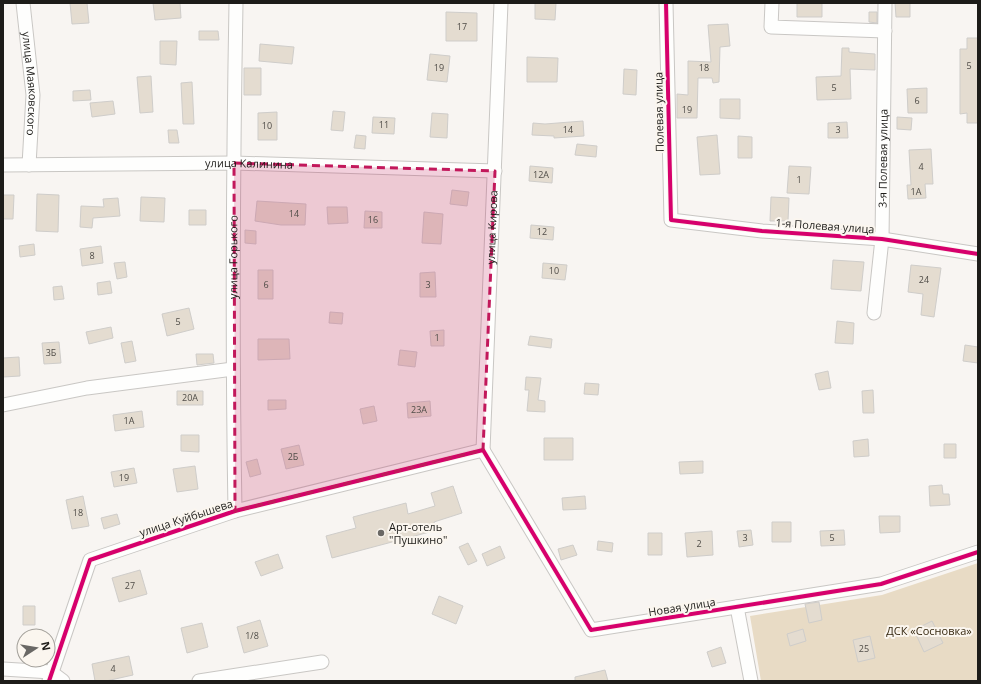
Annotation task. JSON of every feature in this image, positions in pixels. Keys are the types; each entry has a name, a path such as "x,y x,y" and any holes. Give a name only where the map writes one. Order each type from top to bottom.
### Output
{"street":[{"name":"улица Маяковского","path":"23,3 33,95 29,165"},
{"name":"улица Горького","path":"235,511 233,369 236,3"},
{"name":"улица Кирова","path":"483,450 501,3"},
{"name":"Полевая улица","path":"666,3 671,220"},
{"path":"772,3 771,27 885,31"},
{"name":"3-я Полевая улица","path":"874,313 882,239 885,3"},
{"name":"улица Калинина","path":"3,165 234,163 495,171"},
{"name":"1-я Полевая улица","path":"671,220 762,230 882,239 978,254"},
{"path":"3,405 87,388 233,369"},
{"name":"улица Куйбышева","path":"50,677 90,560 235,511 483,450"},
{"name":"Новая улица","path":"483,450 591,630 881,584 978,552"},
{"path":"737,607 751,681"},
{"path":"199,681 322,662"},
{"path":"3,669 50,677 63,681"}],"highlighted area":[{"path":"234,163 495,171 483,450 235,511"}],"green space":[{"name":"ДСК «Сосновка»","path":"978,563 978,681 761,681 750,616 882,595"}],"building":[{"path":"70,3 87,3 89,23 72,24"},
{"path":"153,3 180,3 181,18 155,20"},
{"path":"535,3 556,3 555,20 535,19"},
{"path":"797,3 822,3 822,17 797,17"},
{"path":"895,3 910,3 910,17 896,17"},
{"path":"446,12 477,13 477,41 446,41"},
{"path":"869,12 877,12 877,23 869,22"},
{"path":"728,24 730,46 720,47 719,82 713,83 712,78 698,78 697,118 677,118 677,94 688,95 688,61 711,62 708,25"},
{"path":"199,31 218,31 219,40 199,40"},
{"path":"967,38 978,38 978,123 967,123 967,113 960,114 960,49 967,49"},
{"path":"160,41 177,41 176,65 160,64"},
{"path":"260,44 294,47 292,64 259,61"},
{"path":"842,48 849,48 849,52 875,54 875,70 850,69 851,99 817,100 816,77 841,76"},
{"path":"430,54 450,56 447,82 427,80"},
{"path":"527,57 558,58 557,82 527,82"},
{"path":"244,68 261,68 261,95 244,95"},
{"path":"624,69 637,70 636,95 623,94"},
{"path":"151,76 153,112 140,113 137,77"},
{"path":"192,82 194,124 183,124 181,83"},
{"path":"927,88 927,113 908,113 907,89"},
{"path":"90,90 91,100 73,101 73,91"},
{"path":"720,99 740,99 740,119 720,118"},
{"path":"113,101 115,114 92,117 90,103"},
{"path":"333,111 345,112 343,131 331,130"},
{"path":"277,112 277,140 258,140 258,113"},
{"path":"432,113 448,114 447,138 430,137"},
{"path":"373,117 395,118 394,134 372,133"},
{"path":"897,117 912,118 911,130 897,129"},
{"path":"583,121 584,136 554,138 554,136 532,135 533,123 545,124"},
{"path":"847,122 848,138 828,138 828,123"},
{"path":"168,130 177,130 179,143 169,143"},
{"path":"356,135 366,136 365,149 354,148"},
{"path":"717,135 720,174 700,175 697,137"},
{"path":"738,136 752,137 752,158 738,158"},
{"path":"577,144 597,146 596,157 575,155"},
{"path":"931,149 933,184 925,184 926,198 908,199 907,185 911,185 909,150"},
{"path":"530,166 553,168 552,183 529,181"},
{"path":"789,166 811,167 809,194 787,193"},
{"path":"452,190 469,192 467,206 450,204"},
{"path":"37,194 59,195 58,232 36,231"},
{"path":"3,195 14,195 13,219 3,219"},
{"path":"141,197 165,198 164,222 140,221"},
{"path":"771,197 789,198 788,221 770,221"},
{"path":"118,198 120,216 93,218 92,228 80,227 81,206 104,207 103,199"},
{"path":"257,201 306,204 305,225 281,225 255,221"},
{"path":"327,207 347,207 348,223 328,224"},
{"path":"189,210 206,210 206,225 189,225"},
{"path":"365,211 382,212 382,228 364,228"},
{"path":"424,212 443,214 441,244 422,243"},
{"path":"531,225 554,227 553,240 530,238"},
{"path":"245,230 256,231 256,244 245,243"},
{"path":"34,244 35,255 20,257 19,246"},
{"path":"101,246 103,263 82,266 80,249"},
{"path":"833,260 864,262 861,291 831,289"},
{"path":"125,262 127,277 117,279 114,263"},
{"path":"543,263 567,265 565,280 542,278"},
{"path":"911,265 941,268 934,317 921,315 923,294 908,292"},
{"path":"258,270 273,270 273,299 258,299"},
{"path":"435,272 436,297 420,297 420,273"},
{"path":"110,281 112,293 98,295 97,283"},
{"path":"62,286 64,299 54,300 53,287"},
{"path":"189,308 194,329 167,336 162,314"},
{"path":"330,312 343,313 342,324 329,323"},
{"path":"837,321 854,323 853,344 835,343"},
{"path":"111,327 113,338 89,344 86,332"},
{"path":"444,330 444,346 431,346 430,331"},
{"path":"530,336 552,339 551,348 528,345"},
{"path":"258,339 289,339 290,359 258,360"},
{"path":"132,341 136,361 125,363 121,343"},
{"path":"59,342 61,363 44,364 42,343"},
{"path":"965,345 978,347 978,363 963,361"},
{"path":"400,350 417,352 415,367 398,365"},
{"path":"196,354 213,354 214,363 197,365"},
{"path":"19,357 20,376 3,377 3,358"},
{"path":"828,371 831,388 819,390 815,374"},
{"path":"526,377 541,378 538,400 545,401 545,412 527,411 529,390 525,390"},
{"path":"585,383 599,384 598,395 584,394"},
{"path":"873,390 874,413 863,413 862,391"},
{"path":"177,391 203,391 203,405 177,405"},
{"path":"268,400 286,400 286,409 268,410"},
{"path":"430,401 431,416 408,418 407,403"},
{"path":"374,406 377,421 363,424 360,409"},
{"path":"142,411 144,427 115,431 113,415"},
{"path":"181,435 199,435 199,452 181,451"},
{"path":"544,438 573,438 573,460 544,460"},
{"path":"868,439 869,456 854,457 853,441"},
{"path":"944,444 956,444 956,458 944,458"},
{"path":"299,445 304,465 286,469 281,449"},
{"path":"257,459 261,474 250,477 246,462"},
{"path":"703,461 703,473 680,474 679,462"},
{"path":"195,466 198,489 177,492 173,469"},
{"path":"134,468 137,483 114,487 111,472"},
{"path":"942,485 943,494 949,494 950,505 930,506 929,486"},
{"name":"Арт-отель \"Пушкино\"","path":"453,486 462,513 434,522 437,530 332,558 326,536 356,528 353,517 406,503 408,514 435,506 431,493"},
{"path":"83,496 89,526 72,529 66,500"},
{"path":"585,496 586,509 563,510 562,498"},
{"path":"117,514 120,524 104,529 101,518"},
{"path":"879,516 900,516 900,532 880,533"},
{"path":"772,522 791,522 791,542 772,542"},
{"path":"751,530 753,545 739,547 737,531"},
{"path":"844,530 845,545 821,546 820,531"},
{"path":"712,531 713,555 687,557 685,533"},
{"path":"648,533 662,533 662,555 648,555"},
{"path":"598,541 613,543 612,552 597,550"},
{"path":"468,543 477,561 468,565 459,547"},
{"path":"573,545 577,555 561,560 558,549"},
{"path":"500,546 505,558 487,566 482,554"},
{"path":"278,554 283,568 261,576 255,562"},
{"path":"140,570 147,594 119,602 112,578"},
{"path":"439,596 463,606 456,624 432,614"},
{"path":"819,602 822,620 809,623 805,604"},
{"path":"23,606 35,606 35,625 23,625"},
{"path":"260,620 268,646 244,653 237,627"},
{"path":"932,621 943,643 924,652 914,630"},
{"path":"202,623 208,647 187,653 181,628"},
{"path":"803,629 806,641 790,646 787,634"},
{"path":"870,636 875,658 858,662 853,640"},
{"path":"721,647 726,663 712,667 707,652"},
{"path":"129,656 133,675 106,681 95,681 92,664"},
{"path":"605,670 608,681 575,681 575,677"}],"cycle path":[{"path":"666,3 671,220 762,231 882,239 978,254"},
{"path":"49,681 90,560 235,511 483,450 591,630 881,584 978,552"}],"place":[{"name":"Арт-отель \"Пушкино\"","path":"381,533"}]}
